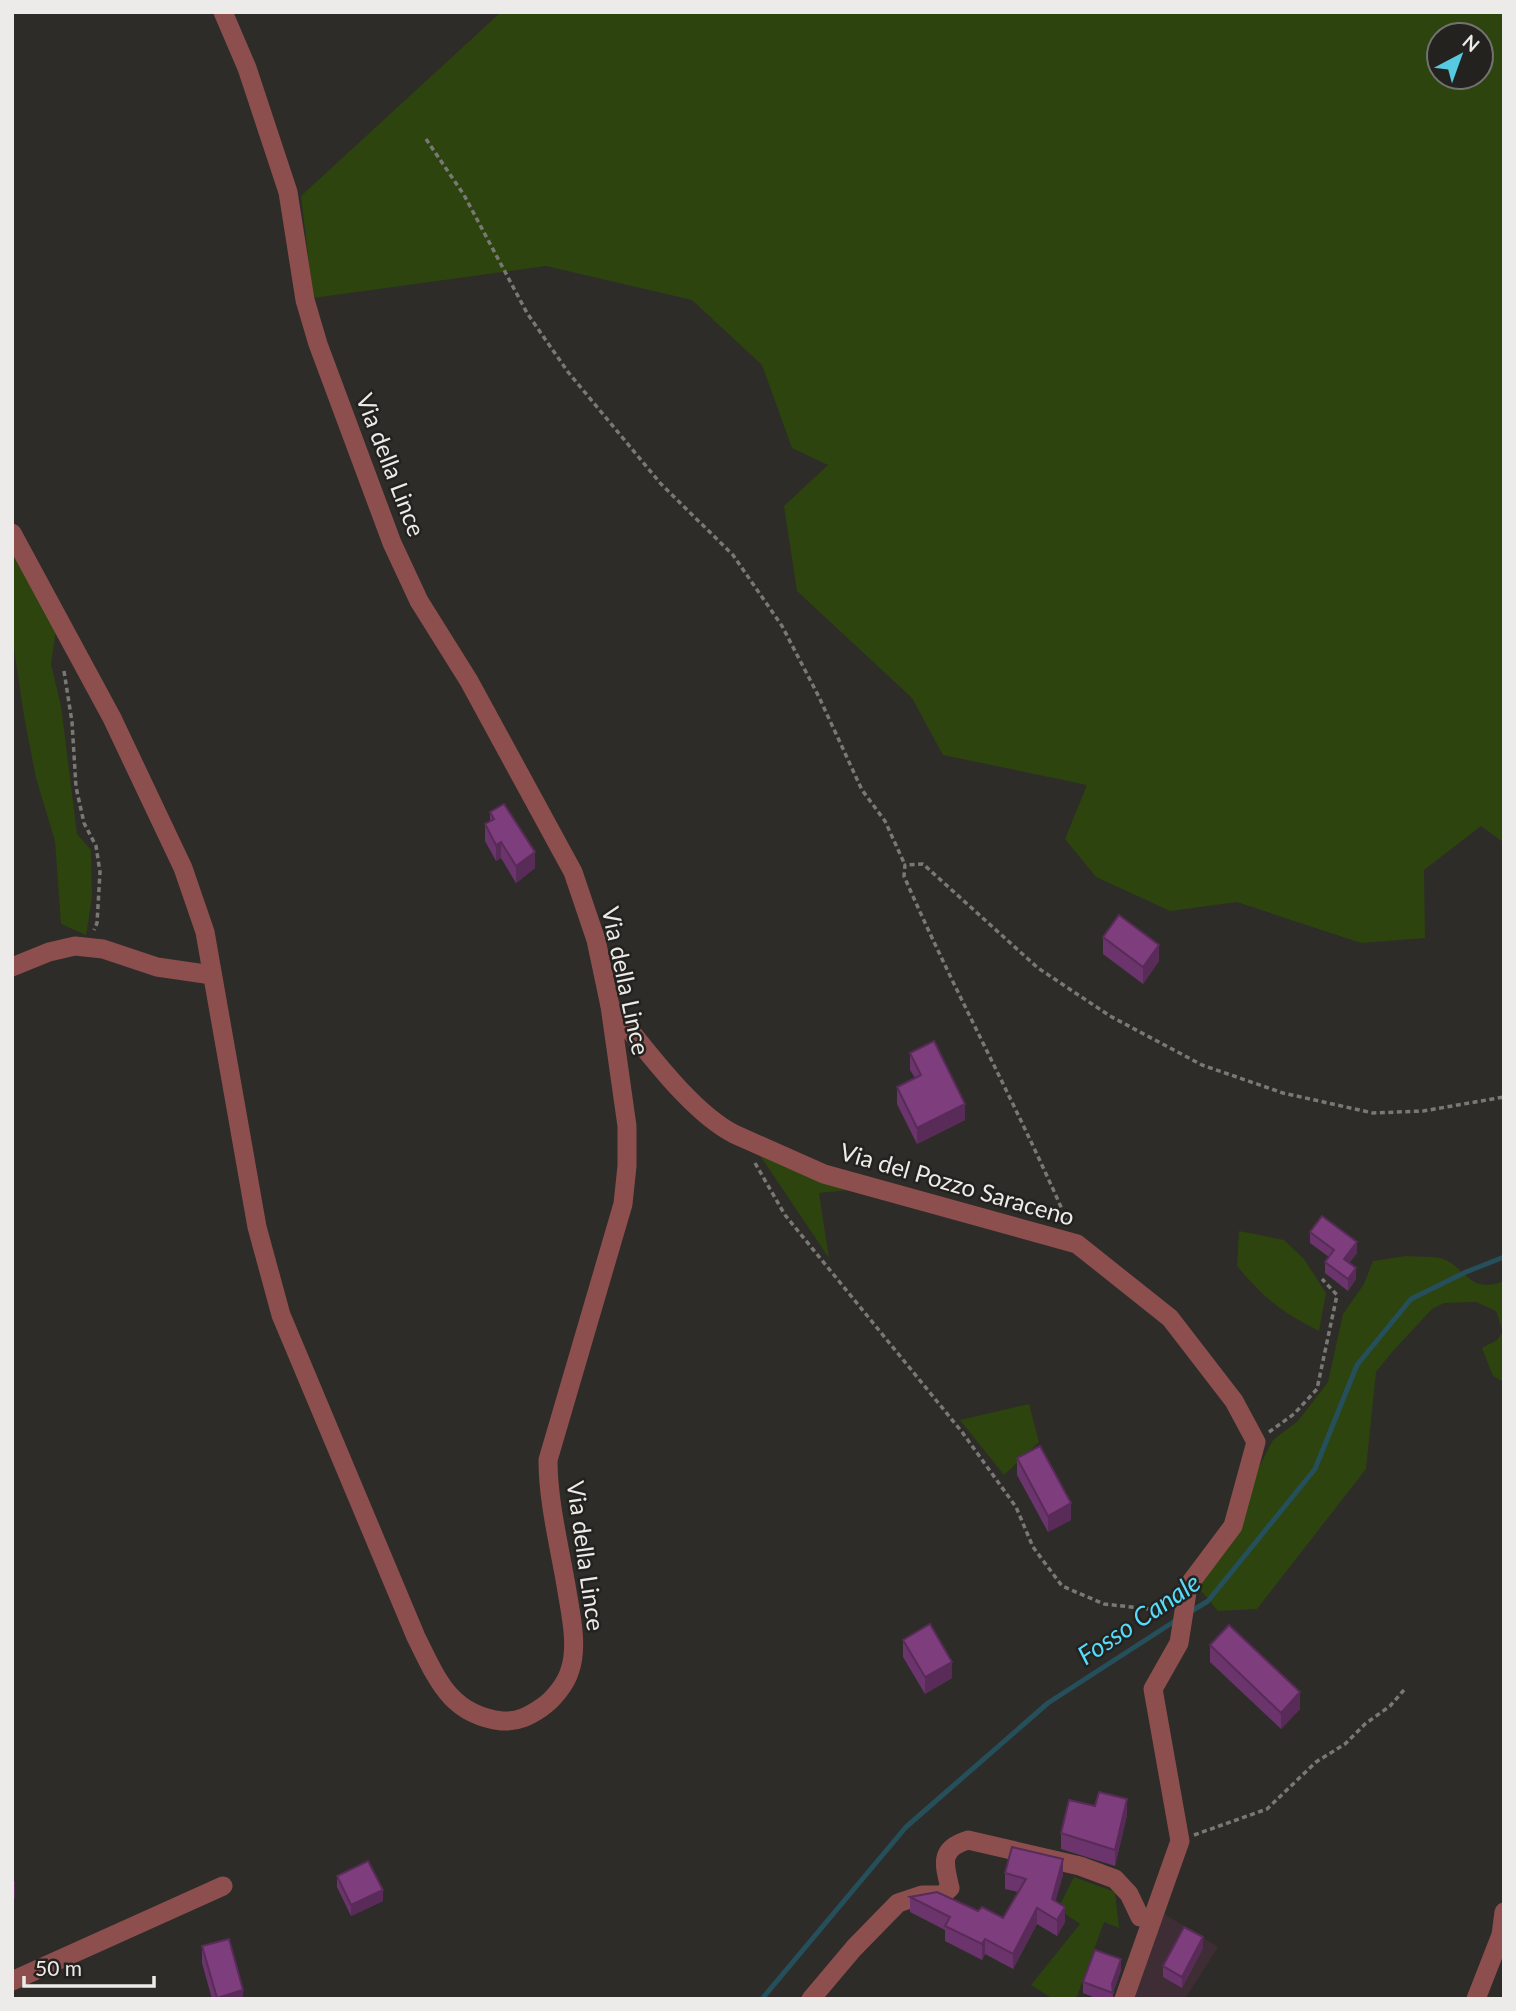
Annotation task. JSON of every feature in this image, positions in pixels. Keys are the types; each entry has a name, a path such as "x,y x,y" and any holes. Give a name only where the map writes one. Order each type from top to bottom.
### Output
{"street":[{"name":"Via della Lince","path":"12,533 111,718 183,868 205,932 257,1227 281,1315 416,1637 439,1682 465,1710 481,1717 513,1722 529,1716 549,1703 570,1671 572,1659 572,1619 548,1483 548,1460 623,1204 627,1126 610,1006 596,940 573,872 469,681 419,601 392,543 318,344 305,300 288,192 247,68 223,12"},
{"path":"12,967 50,952 75,946 103,949 157,967 212,975"},
{"name":"Via del Pozzo Saraceno","path":"610,1006 693,1104 723,1129 824,1174 1077,1244 1170,1318 1234,1401 1256,1442"},
{"path":"1124,1999 1180,1841 1153,1689 1180,1643 1188,1586 1233,1526 1256,1442"},
{"path":"811,1999 854,1948 898,1903 922,1895 942,1895 950,1888 945,1868 947,1853 953,1844 968,1840 1080,1866 1115,1879 1129,1894 1140,1917 1152,1919"},
{"path":"12,1981 223,1886"},
{"path":"1476,1999 1501,1936 1504,1912"}],"path":[{"path":"426,139 464,195 527,313 568,372 661,484 733,555 782,626 819,697 862,790 885,821 905,865 904,876 939,956 1040,1159 1077,1244"},
{"path":"64,667 72,722 76,787 84,823 96,846 100,872 97,923 87,947"},
{"path":"905,865 923,864 1038,968 1110,1016 1202,1065 1283,1093 1373,1113 1423,1111 1504,1097"},
{"path":"734,1134 757,1165 785,1215 962,1432 1016,1507 1033,1547 1062,1586 1104,1604 1149,1609 1186,1595"},
{"path":"1256,1442 1294,1414 1317,1389 1337,1295 1322,1279"},
{"path":"1180,1841 1268,1809 1316,1762 1345,1744 1365,1724 1390,1706 1404,1690"}],"shaded area":[{"path":"1161,1912 1218,1947 1185,1999 1132,1999"}],"green space":[{"path":"501,12 1504,12 1504,843 1481,826 1424,870 1425,938 1361,943 1237,902 1170,911 1096,877 1065,839 1087,785 943,755 912,698 797,591 784,506 828,465 792,448 762,365 692,300 546,266 313,298 301,196"},
{"path":"12,550 56,630 51,664 61,706 77,834 91,850 92,898 86,935 61,924 55,841 36,778 12,636"},
{"path":"759,1154 848,1190 819,1193 829,1258"},
{"path":"1239,1231 1284,1240 1304,1259 1326,1293 1319,1331 1274,1303 1237,1266"},
{"path":"1406,1256 1448,1261 1482,1285 1504,1281 1504,1382 1493,1376 1482,1348 1497,1340 1503,1332 1496,1311 1476,1302 1444,1303 1432,1309 1376,1372 1366,1469 1257,1609 1218,1611 1197,1586 1273,1440 1298,1421 1328,1382 1343,1314 1364,1284 1373,1261"},
{"path":"1029,1404 1039,1442 1004,1475 960,1420"},
{"path":"1074,1877 1115,1892 1119,1928 1104,1922 1076,1999 1053,1999 1031,1985 1080,1924 1058,1909"}],"building":[{"path":"504,804 535,852 516,866 501,842 496,845 485,824 494,819 490,812"},
{"path":"1119,915 1159,945 1143,967 1103,937"},
{"path":"934,1041 965,1104 917,1128 897,1087 921,1075 910,1053"},
{"path":"1322,1216 1357,1242 1344,1259 1356,1268 1348,1279 1325,1262 1334,1250 1310,1232"},
{"path":"1040,1446 1071,1503 1048,1516 1017,1458"},
{"path":"930,1624 952,1662 925,1677 903,1640"},
{"path":"1229,1625 1300,1692 1281,1713 1210,1645"},
{"path":"1099,1792 1127,1799 1115,1850 1061,1833 1069,1800 1095,1806"},
{"path":"1012,1847 1063,1859 1052,1899 1065,1907 1057,1920 1037,1908 1013,1954 985,1939 982,1944 945,1926 950,1917 910,1897 937,1892 978,1911 982,1907 1003,1918 1026,1879 1005,1873"},
{"path":"368,1861 383,1890 351,1905 337,1876"},
{"path":"1184,1927 1203,1937 1182,1977 1163,1966"},
{"path":"229,1939 243,1990 217,1998 202,1946"},
{"path":"1095,1950 1121,1959 1112,1984 1113,1993 1083,1982"}],"waterway":[{"name":"Fosso Canale","path":"1190,1612 1208,1601 1315,1469 1357,1365 1411,1299 1504,1257"},
{"name":"Fosso Canale","path":"762,1999 906,1827 1048,1703 1178,1619"}]}
